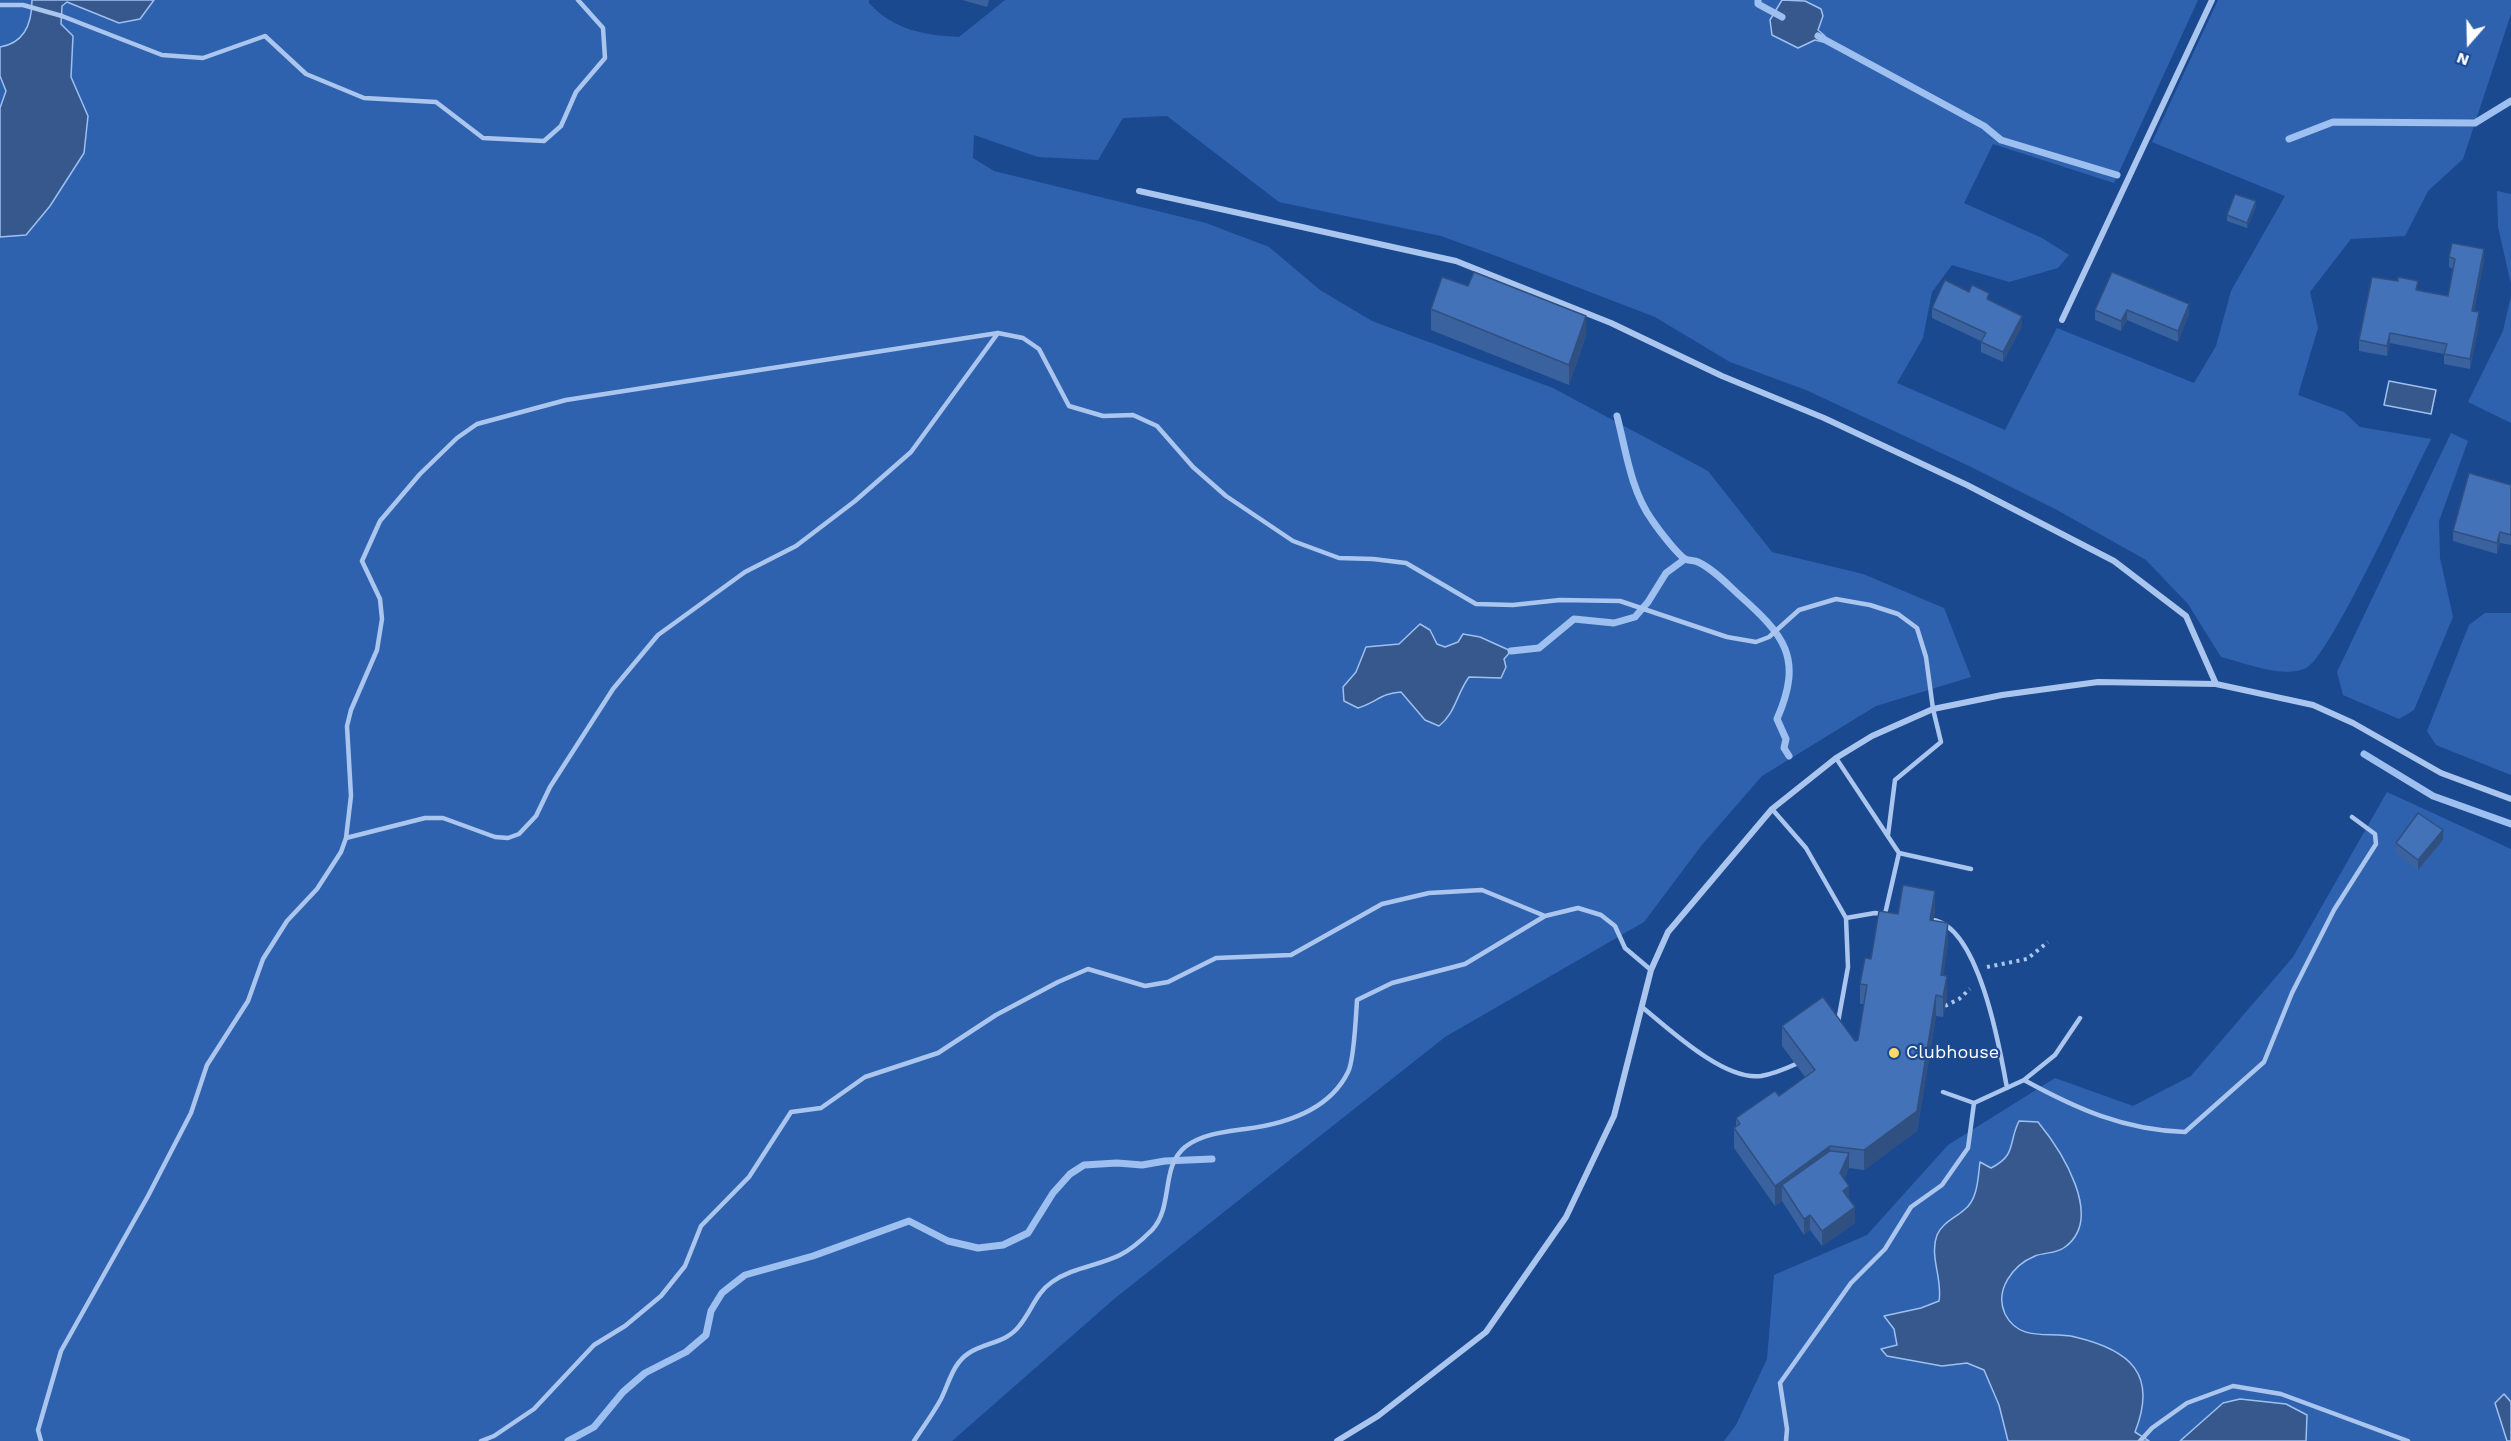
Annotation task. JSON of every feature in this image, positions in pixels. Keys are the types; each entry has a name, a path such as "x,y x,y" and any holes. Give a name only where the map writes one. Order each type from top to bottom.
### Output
{"street":[{"path":"2062,320 2212,0"},
{"path":"1139,191 1456,261 1611,323 1722,376 1824,418 1967,485 2114,561 2186,616 2216,684"},
{"path":"1337,1441 1378,1416 1486,1332 1566,1217 1605,1137 1614,1116 1651,970 1668,932 1772,809 1836,758 1872,736 1933,709 2002,694 2098,682 2216,684 2313,705 2353,723 2441,773 2511,799"}],"lane":[{"path":"0,5 24,5 62,16 162,55 202,58 265,36 306,74 364,99 436,102 483,138 544,141 561,126 576,92 605,58 603,28 578,0"},
{"path":"346,838 425,818 443,818 495,837 508,838 519,834 536,816 550,787 613,689 658,635 745,572 796,546 855,501 911,452 998,333"},
{"path":"41,1441 38,1430 61,1351 191,1113 207,1065 248,1000 263,959 287,921 317,889 341,852 346,838 351,796 347,726 351,710 377,650 382,619 380,599 362,561 365,551 380,521 420,474 457,438 477,424 567,400 998,333 1023,338 1039,349 1069,406 1103,416 1133,415 1157,426 1193,467 1226,496 1293,541 1339,558 1406,563 1476,604 1513,605 1572,600 1620,601 1727,637 1756,642 1769,637 1799,610 1836,599 1870,605 1898,614 1917,628 1926,657 1933,709 1941,742 1895,780 1888,835"},
{"path":"1836,758 1899,852 1971,869"},
{"path":"1772,809 1806,848 1846,918 1848,968 1838,1024"},
{"path":"2024,1080 2074,1107 2149,1131 2185,1132 2264,1062 2292,993 2334,910 2376,844 2375,834 2352,818"},
{"path":"1885,914 1899,852"},
{"path":"482,1441 494,1436 534,1409 594,1344 625,1326 661,1296 685,1266 701,1226 748,1178 792,1112 822,1108 865,1077 938,1053 996,1015 1088,969 1145,986 1168,982 1216,958 1291,955 1382,904 1429,893 1482,890 1545,916"},
{"path":"914,1441 942,1397 952,1374 969,1353 999,1342 1020,1326 1037,1296 1051,1283 1068,1272 1121,1255 1153,1228 1167,1199 1170,1170 1175,1157 1186,1146 1213,1134 1269,1126 1295,1118 1324,1103 1349,1071 1357,1000 1392,983 1465,964 1545,916 1578,908 1601,915 1615,926 1625,948 1651,970"},
{"path":"1846,918 1875,912 1893,915"},
{"path":"1933,920 1941,922 1960,937 1979,976 1999,1044 2007,1088"},
{"path":"1642,1007 1679,1038 1737,1073 1759,1076 1796,1064"},
{"path":"1943,1092 1974,1103 2024,1080 2055,1055 2080,1018"},
{"path":"1786,1441 1787,1429 1780,1383 1851,1283 1885,1249 1911,1207 1942,1185 1968,1148 1974,1103"},
{"path":"2140,1441 2152,1428 2187,1403 2233,1386 2282,1395 2408,1441"}],"path":[{"path":"1979,976 1986,967 2027,958 2048,942"},
{"path":"1945,1006 1959,999 1974,984"}],"shaded area":[{"path":"0,0 869,0 869,3 879,12 899,25 933,35 959,37 1005,0 1782,0 1770,20 1798,48 1815,40 1818,30 1805,1 1789,0 2198,0 2114,183 1993,144 1964,203 2042,238 2069,255 2058,268 2009,282 1952,265 1932,292 1923,338 1897,383 2005,430 2057,328 2194,383 2216,346 2231,291 2285,196 2152,142 2218,0 2511,0 2511,14 2463,159 2428,191 2405,236 2351,239 2310,292 2318,328 2298,395 2344,412 2360,427 2431,439 2371,563 2333,632 2318,656 2306,668 2286,672 2264,669 2221,657 2188,604 2146,560 2057,510 1967,465 1806,390 1730,362 1655,317 1499,257 1441,236 1279,202 1167,116 1123,118 1098,160 1038,157 974,135 973,158 994,171 1206,223 1269,247 1320,290 1372,321 1553,388 1708,471 1772,552 1863,574 1944,608 1971,677 1876,706 1762,776 1701,846 1644,922 1445,1037 1114,1299 952,1441 0,1441"},
{"path":"32,0 154,0 140,19 119,23 67,2 62,6 61,24 73,36 71,77 88,116 84,153 50,206 26,235 0,237 0,108 6,91 0,76 0,47 9,45 21,36 31,16"},
{"path":"1782,0 1805,1 1821,9 1823,16 1818,30 1825,36 1823,42 1815,40 1798,48 1772,35 1770,20"},
{"path":"2497,191 2511,194 2511,284 2498,227"},
{"path":"2511,296 2511,423 2468,402 2503,331"},
{"path":"2389,381 2436,390 2431,414 2384,405"},
{"path":"2451,433 2468,441 2439,521 2440,558 2453,617 2414,710 2399,719 2343,695 2337,672"},
{"path":"2485,613 2511,613 2511,775 2436,745 2427,731 2469,625"},
{"path":"1420,624 1430,630 1437,644 1445,647 1458,642 1463,634 1480,637 1511,651 1504,659 1506,667 1501,678 1469,677 1453,709 1439,726 1425,720 1401,692 1389,694 1358,708 1344,701 1343,687 1356,672 1366,647 1399,644"},
{"path":"2387,792 2511,849 2511,1441 1724,1441 1736,1425 1767,1359 1774,1275 1867,1235 1948,1145 2055,1078 2133,1106 2191,1076 2293,957"},
{"path":"2019,1121 2038,1122 2058,1149 2075,1184 2080,1202 2081,1219 2076,1234 2065,1247 2058,1251 2035,1256 2019,1265 2013,1272 2004,1287 2002,1296 2005,1314 2011,1323 2027,1332 2075,1337 2094,1342 2124,1357 2141,1380 2143,1395 2135,1432 2149,1441 2008,1441 1999,1405 1984,1370 1967,1363 1942,1366 1887,1356 1881,1349 1897,1345 1894,1329 1884,1316 1921,1308 1939,1301 1934,1251 1937,1235 1942,1227 1969,1206 1976,1188 1980,1162 1991,1168 2005,1158 2011,1148"},
{"path":"2504,1394 2511,1402 2511,1441 2507,1441 2495,1403"},
{"path":"2240,1399 2286,1404 2307,1415 2306,1441 2180,1441 2223,1403"}],"building":[{"path":"2235,194 2256,201 2247,223 2227,215"},
{"path":"2452,243 2484,249 2472,311 2479,312 2470,359 2444,354 2447,344 2390,333 2387,346 2359,340 2372,277 2398,281 2398,277 2418,281 2416,290 2448,296 2455,259 2449,257"},
{"path":"1474,272 1586,316 1569,365 1431,309 1442,277 1468,286"},
{"path":"2112,272 2189,304 2178,331 2127,310 2121,321 2095,310"},
{"path":"1945,280 1969,292 1972,285 1989,293 1987,299 2022,316 2003,352 1981,342 1986,333 1932,308"},
{"path":"2469,473 2511,485 2511,535 2500,532 2497,543 2453,531"},
{"path":"2418,813 2443,830 2418,860 2396,843"},
{"name":"Clubhouse","path":"1903,885 1935,891 1930,920 1948,923 1941,975 1947,976 1943,997 1936,995 1917,1111 1864,1150 1830,1146 1775,1186 1734,1128 1740,1124 1736,1118 1775,1091 1779,1096 1815,1070 1782,1026 1823,997 1855,1041 1858,1040 1867,985 1860,984 1865,958 1871,959 1879,911 1898,914"},
{"path":"1830,1151 1849,1153 1840,1173 1849,1186 1843,1191 1855,1207 1822,1231 1810,1215 1804,1219 1782,1185"}],"waterway":[{"path":"1758,0 1758,4 1782,17"},
{"path":"1818,36 1984,126 2001,140 2117,175"},
{"path":"2289,139 2333,122 2475,123 2511,101"},
{"path":"1617,416 1634,484 1645,509 1655,524 1682,556 1687,560 1698,562 1719,576 1778,635 1789,663 1789,679 1777,719 1786,739 1784,748 1789,756"},
{"path":"1511,651 1539,648 1574,619 1614,623 1635,617 1648,602 1666,573 1685,559"},
{"path":"2364,754 2433,796 2511,824"},
{"path":"568,1441 594,1427 623,1392 645,1373 686,1352 706,1335 711,1311 722,1293 745,1275 813,1256 909,1221 948,1241 978,1248 1003,1245 1028,1233 1053,1193 1070,1174 1084,1165 1117,1163 1142,1165 1165,1161 1212,1159"}],"place":[{"name":"Clubhouse","path":"1894,1053"}]}
